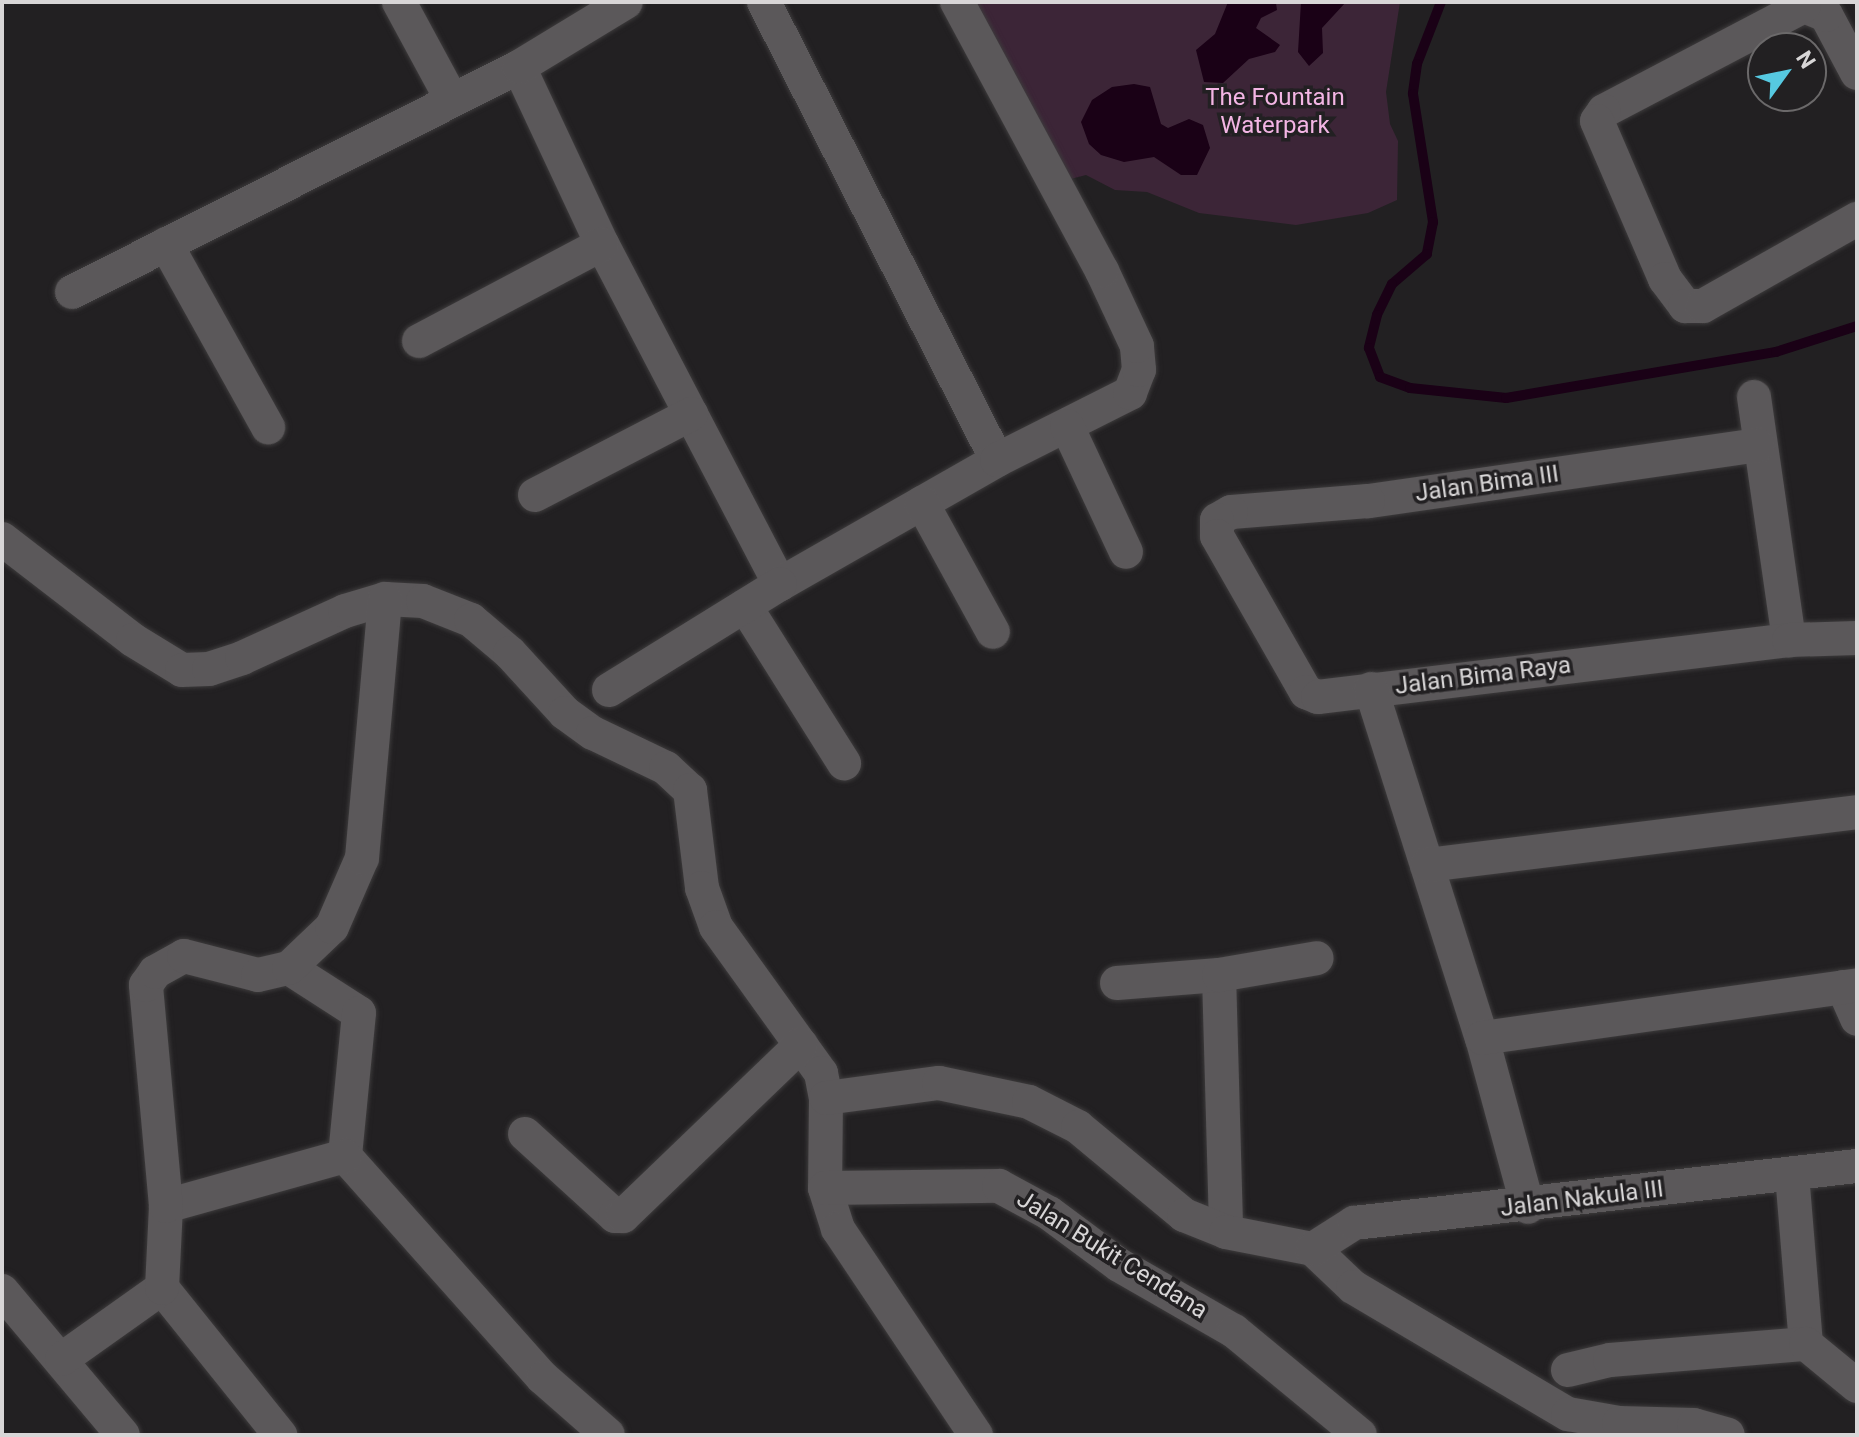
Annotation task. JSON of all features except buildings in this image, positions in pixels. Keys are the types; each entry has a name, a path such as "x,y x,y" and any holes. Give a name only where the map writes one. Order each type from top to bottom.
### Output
{"street":[{"path":"399,2 452,100"},
{"path":"72,292 519,67 626,2"},
{"path":"764,2 997,460"},
{"path":"609,690 780,584 997,460 1130,393 1139,370 1137,346 957,2"},
{"path":"1857,73 1826,15 1804,6 1604,111 1597,121 1665,279 1685,306 1703,306 1857,219"},
{"path":"519,67 602,244 780,584"},
{"path":"166,244 268,427"},
{"path":"419,341 602,244"},
{"path":"1754,397 1758,445 1789,640"},
{"path":"535,495 691,414"},
{"path":"1067,426 1126,552"},
{"name":"Jalan Bima III","path":"1217,520 1231,512 1368,501 1758,445"},
{"path":"922,503 993,632"},
{"name":"Jalan Bima Raya","path":"1217,520 1217,536 1306,692 1318,697 1789,640 1857,638"},
{"path":"2,539 133,640 182,670 209,669 242,658 345,611 385,599 423,601 471,620 510,653 565,713 593,733 666,768 690,790 707,905 821,1073 826,1098 825,1188 838,1229 976,1435"},
{"path":"280,1435 162,1288 166,1206 146,985 155,972 184,956 258,975 289,968 332,927 362,858 385,599"},
{"path":"745,606 844,763"},
{"path":"1371,689 1482,1038 1528,1207"},
{"path":"1427,865 1857,812"},
{"path":"1117,983 1219,975 1317,958"},
{"path":"289,968 359,1013 345,1156 543,1378 608,1435"},
{"path":"1219,975 1226,1232"},
{"path":"1482,1038 1850,986 1857,1019"},
{"path":"525,1134 615,1216 623,1216 801,1045"},
{"path":"826,1098 939,1083 1029,1102 1078,1127 1143,1186 1184,1215 1226,1232 1313,1249 1366,1296 1568,1414 1619,1423 1694,1425 1728,1435"},
{"path":"166,1206 345,1156"},
{"name":"Jalan Nakula III","path":"1313,1249 1354,1223 1528,1207 1857,1166"},
{"path":"1792,1174 1806,1344"},
{"name":"Jalan Bukit Cendana","path":"825,1188 999,1186 1049,1213 1119,1265 1234,1331 1360,1435"},
{"path":"62,1359 162,1288"},
{"path":"2,1291 123,1435"},
{"path":"1568,1370 1610,1360 1806,1344 1857,1386"}],"green space":[{"name":"The Fountain Waterpark","path":"962,2 1400,2 1386,92 1390,124 1398,141 1397,200 1368,213 1296,225 1199,213 1147,192 1115,190 1086,175 1063,181"}],"shaded area":[{"path":"1228,2 1276,3 1277,10 1261,18 1256,28 1280,45 1275,52 1249,59 1223,83 1204,82 1196,50 1215,34"},
{"path":"1301,2 1346,2 1322,28 1323,53 1309,66 1298,52"},
{"path":"1134,84 1150,87 1161,124 1168,128 1189,119 1203,125 1210,148 1197,175 1181,175 1154,157 1124,162 1101,155 1089,144 1081,122 1092,100 1112,87"}],"waterway":[{"path":"1441,2 1417,64 1413,94 1433,222 1427,254 1392,284 1377,315 1369,348 1380,377 1410,388 1506,398 1776,352 1857,326"}]}
